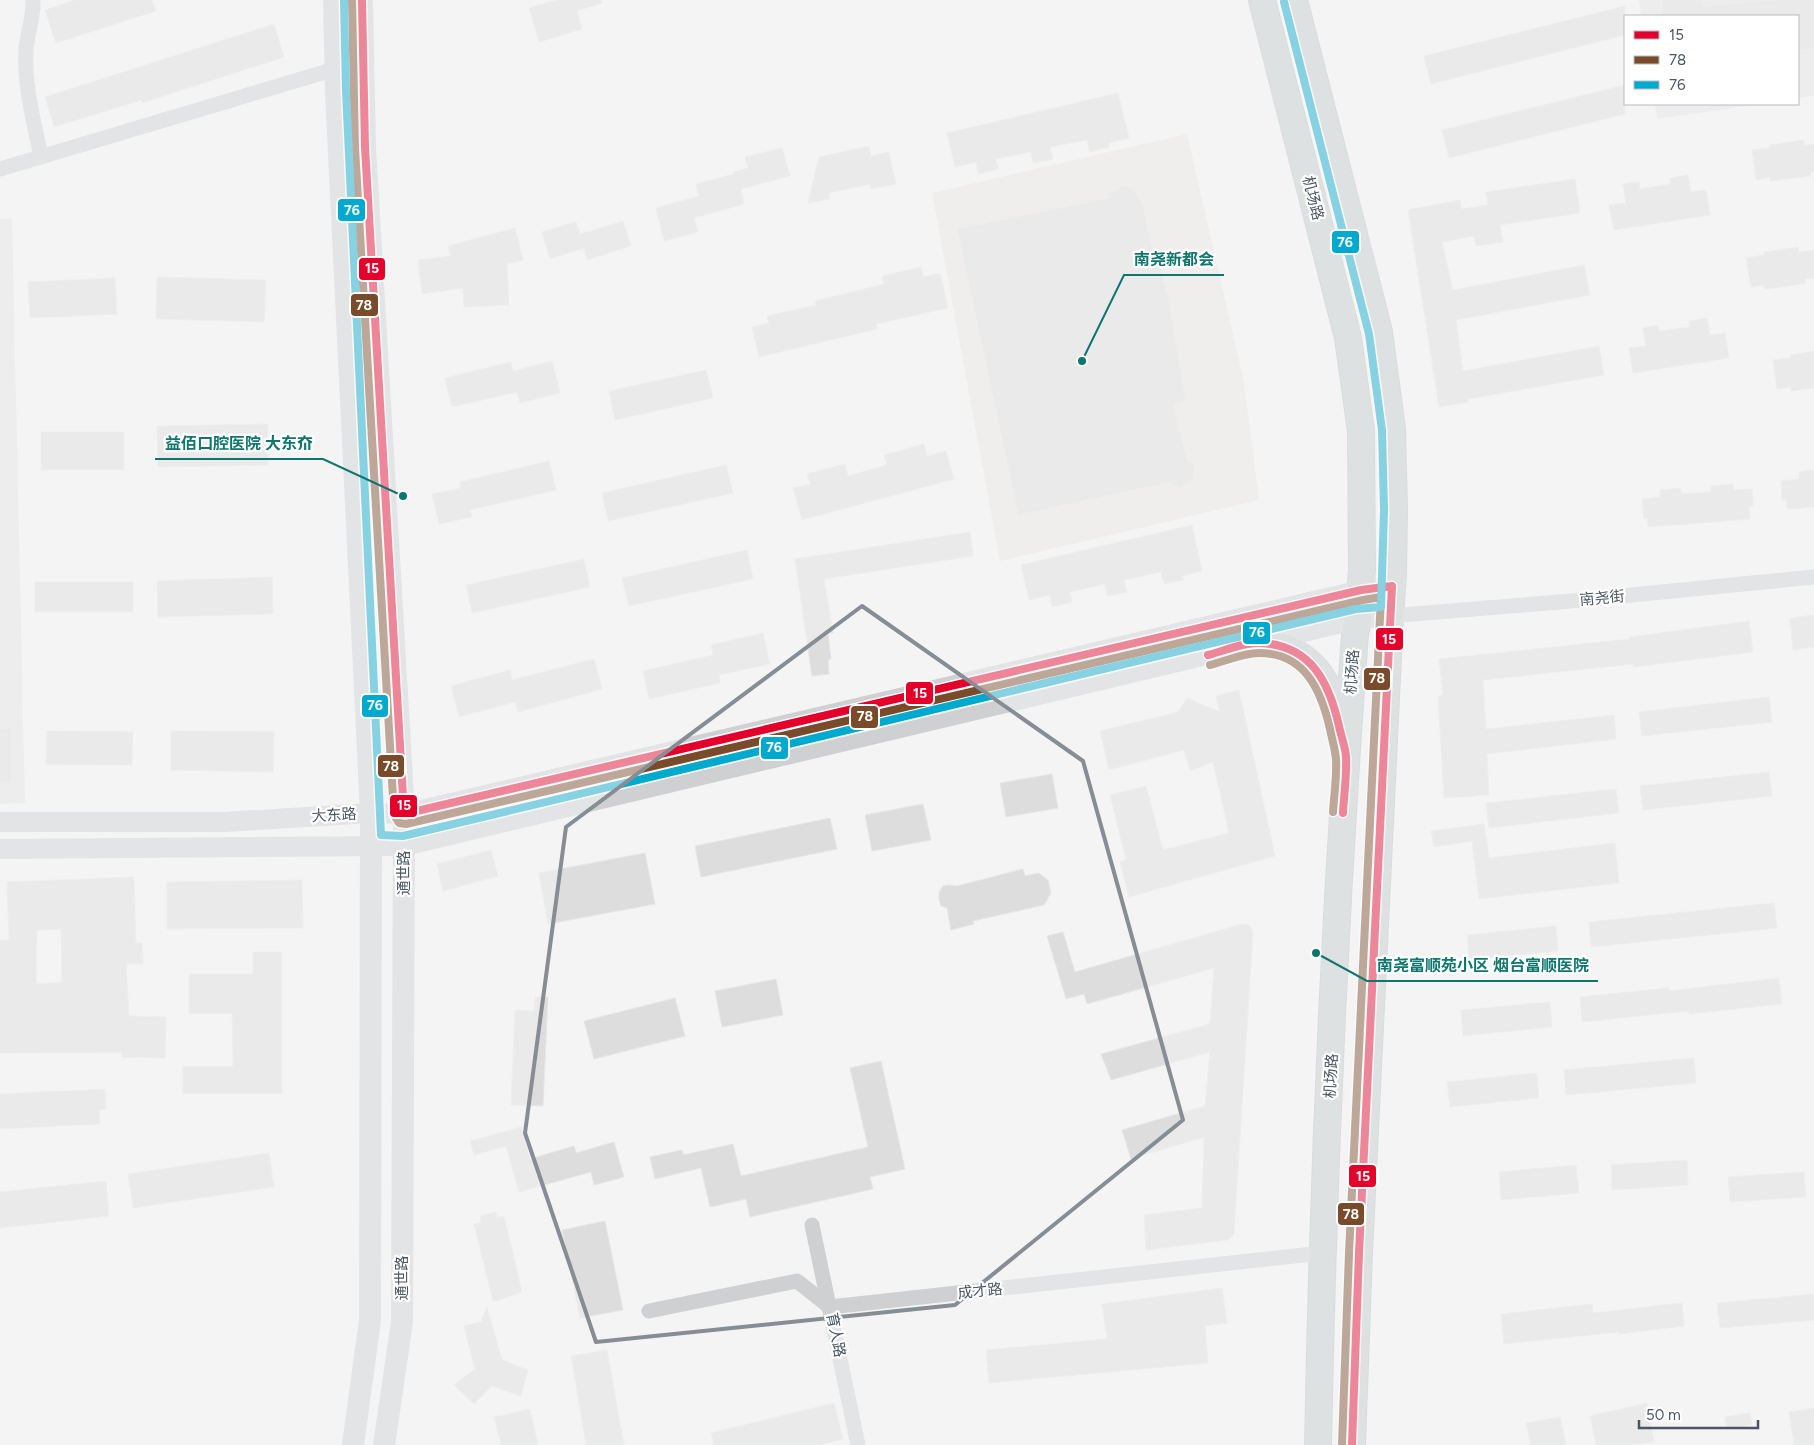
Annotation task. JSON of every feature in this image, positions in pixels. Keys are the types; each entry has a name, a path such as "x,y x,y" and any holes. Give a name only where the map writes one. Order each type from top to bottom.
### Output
{"highway":[{"name":"机场路","path":"1262,0 1348,338 1361,431 1362,570 1346,758 1322,1253 1318,1445"},
{"name":"机场路","path":"1294,0 1379,332 1392,429 1394,510 1392,586 1359,1253 1352,1445"},
{"path":"1258,643 1284,647 1304,658 1321,673 1332,699 1346,758"}],"main road":[{"path":"334,0 335,70 371,813 370,1320 353,1445"},
{"name":"通世路","path":"362,0 365,157 404,814 402,1322 384,1445"}],"street":[{"path":"34,0 26,47 26,65 28,93 41,157"},
{"path":"0,169 335,70"},
{"name":"南尧街","path":"1390,616 1561,602 1814,577"},
{"name":"大东路","path":"0,822 224,822 371,813 404,814 1360,590 1392,586"},
{"name":"大东路","path":"0,849 404,846 1358,619 1390,616"},
{"name":"育人路","path":"812,1225 858,1445"},
{"name":"成才路","path":"830,1307 1322,1253"},
{"path":"650,1311 797,1281 830,1307"}],"highlighted area":[{"path":"862,606 1083,761 1183,1120 955,1305 596,1342 525,1133 566,827"}],"shaded area":[{"path":"1639,0 1814,0 1814,96 1799,98 1799,15 1641,15"},
{"path":"1655,105 1754,105 1657,119"},
{"path":"1187,134 1244,382 1259,500 1000,561 932,193"},
{"path":"12,218 25,803 0,804 0,219"}],"building":[{"path":"75,0 152,0 156,11 56,43 45,10"},
{"path":"556,0 601,0 602,3 577,11 582,29 539,42 529,8"},
{"path":"1662,0 1702,0 1702,6 1777,0 1814,0 1814,49 1799,50 1799,15 1663,15"},
{"path":"1625,6 1624,35 1431,84 1424,56"},
{"path":"274,24 284,57 142,103 141,100 54,127 45,97"},
{"path":"1624,85 1625,114 1449,158 1442,130"},
{"path":"1118,93 1129,138 1109,143 1109,147 1090,152 1087,140 1050,147 1053,159 1033,163 1031,152 996,159 998,169 978,174 976,162 955,167 947,133"},
{"path":"1804,140 1804,145 1814,144 1814,171 1811,172 1811,176 1770,181 1770,177 1756,180 1752,150 1770,148 1770,145"},
{"path":"869,146 871,156 889,152 896,184 871,189 870,184 829,193 830,199 808,203 819,157"},
{"path":"782,148 790,176 741,189 744,204 694,218 698,232 664,241 656,208 699,196 696,184 734,174 734,172 748,168 745,157"},
{"path":"1688,175 1691,192 1706,190 1710,215 1614,230 1609,205 1626,203 1623,184 1639,182 1640,189 1671,184 1670,178"},
{"path":"1575,179 1580,213 1500,225 1503,242 1476,246 1474,236 1442,242 1453,290 1584,265 1590,295 1456,320 1463,371 1599,346 1604,375 1468,399 1468,402 1439,407 1408,210 1460,200 1461,209 1488,205 1486,192"},
{"path":"1126,186 1132,189 1142,202 1156,264 1159,264 1169,301 1186,401 1173,405 1187,460 1194,464 1194,478 1180,488 1170,482 1018,515 957,229 1109,198 1110,192"},
{"path":"623,221 631,246 587,260 584,248 550,259 542,232 576,222 580,234"},
{"path":"515,228 523,260 507,264 509,305 464,307 463,288 422,294 418,260 451,256 448,246"},
{"path":"1798,247 1799,252 1814,250 1814,278 1805,279 1806,283 1789,286 1765,289 1764,285 1751,287 1746,258 1764,255 1764,252"},
{"path":"921,267 923,277 940,273 948,308 876,324 877,329 759,357 752,327 769,323 767,316 816,305 815,301 884,284 882,276"},
{"path":"157,277 266,280 264,322 156,319"},
{"path":"115,278 117,314 30,318 28,282"},
{"path":"1707,318 1710,335 1725,333 1729,358 1633,373 1629,348 1646,346 1643,328 1658,325 1659,331 1690,327 1689,321"},
{"path":"1814,351 1814,388 1791,391 1791,387 1777,389 1773,360 1791,358 1790,355"},
{"path":"552,361 560,393 520,403 517,392 452,407 445,378 511,362 513,371"},
{"path":"706,370 713,398 615,420 609,391"},
{"path":"268,424 268,465 158,467 157,426"},
{"path":"41,432 124,432 124,470 41,470"},
{"path":"924,444 927,456 946,451 954,479 802,520 793,488 810,484 807,474 845,464 848,476 887,465 884,455"},
{"path":"549,461 556,490 470,510 472,517 439,524 432,494 461,488 460,482"},
{"path":"726,465 733,493 608,521 602,493"},
{"path":"1814,470 1814,507 1787,509 1786,500 1782,500 1781,481 1799,479 1799,472"},
{"path":"1733,484 1734,490 1752,489 1753,506 1749,506 1750,519 1648,527 1647,518 1644,519 1642,499 1660,497 1660,490 1681,488 1681,494 1711,492 1711,486"},
{"path":"1192,525 1202,571 1182,576 1184,580 1164,584 1161,572 1124,580 1127,592 1107,596 1105,584 1070,592 1072,602 1052,607 1050,595 1029,600 1021,565"},
{"path":"970,532 973,556 824,579 833,633 828,633 831,659 828,660 829,674 812,676 795,559"},
{"path":"747,550 753,579 629,606 622,578"},
{"path":"584,559 590,587 472,613 466,585"},
{"path":"272,577 273,614 158,617 157,581"},
{"path":"35,582 133,582 133,612 35,612"},
{"path":"1814,615 1814,647 1793,650 1790,618"},
{"path":"1749,621 1753,652 1633,667 1633,664 1483,680 1486,729 1614,715 1616,739 1487,754 1489,795 1444,798 1438,696 1443,695 1439,659 1630,639 1630,637"},
{"path":"763,633 770,664 719,675 720,683 649,699 643,671 713,655 711,645"},
{"path":"594,659 602,689 518,712 515,702 459,717 451,686 510,670 512,680"},
{"path":"1239,690 1275,856 1129,897 1120,862 1126,860 1110,795 1146,786 1163,850 1229,833 1213,762 1190,771 1184,750 1109,770 1100,731 1178,712 1187,698 1220,712 1216,696"},
{"path":"1769,697 1772,722 1642,736 1639,712"},
{"path":"0,729 12,729 12,783 0,783"},
{"path":"47,731 133,732 132,765 46,764"},
{"path":"171,731 274,732 273,772 171,770"},
{"path":"1769,772 1772,796 1643,810 1640,786"},
{"path":"1052,774 1058,808 1006,817 1000,783"},
{"path":"1616,789 1619,813 1489,828 1486,803"},
{"path":"923,804 931,840 872,851 865,815"},
{"path":"830,818 837,849 701,877 695,846"},
{"path":"1484,824 1489,858 1615,843 1619,883 1479,899 1472,841 1434,847 1431,831"},
{"path":"491,850 498,876 443,891 437,864"},
{"path":"645,853 655,904 548,924 539,873"},
{"path":"1023,869 1025,876 1039,873 1048,880 1051,893 1044,905 973,921 974,924 951,930 947,908 941,906 939,899 939,892 943,886 957,886"},
{"path":"134,877 136,943 142,943 143,964 126,964 129,1016 166,1017 165,1058 122,1057 122,1052 0,1053 0,940 9,940 7,882","holes":["61,929 62,982 36,984 37,930"]},
{"path":"302,880 303,928 167,929 167,882"},
{"path":"1774,903 1777,928 1591,947 1589,922"},
{"path":"1242,924 1249,925 1253,933 1234,1233 1227,1240 1146,1250 1144,1215 1202,1208 1204,1137 1131,1159 1122,1130 1205,1106 1210,1052 1111,1080 1101,1054 1210,1024 1214,968 1087,1004 1084,994 1066,999 1047,936 1063,932 1075,972"},
{"path":"1556,926 1558,951 1469,960 1467,935"},
{"path":"253,952 282,952 282,1094 183,1094 183,1066 233,1066 232,1014 189,1014 189,974 253,974"},
{"path":"1779,978 1782,1004 1689,1014 1688,1011 1582,1022 1580,997 1669,988 1669,991"},
{"path":"776,979 783,1015 722,1027 715,991"},
{"path":"535,997 548,997 543,1106 511,1105 515,1010 534,1011"},
{"path":"675,998 685,1036 594,1059 584,1021"},
{"path":"1550,1002 1552,1027 1463,1036 1461,1010"},
{"path":"1694,1058 1696,1083 1566,1095 1564,1070"},
{"path":"881,1061 905,1169 870,1177 873,1189 750,1217 746,1199 710,1207 701,1168 655,1179 650,1157 682,1150 683,1155 733,1144 741,1176 868,1147 850,1068"},
{"path":"1537,1073 1539,1098 1450,1107 1447,1082"},
{"path":"105,1089 106,1109 99,1110 100,1124 0,1129 0,1094"},
{"path":"521,1127 530,1159 574,1146 576,1153 614,1142 624,1177 594,1185 591,1172 519,1192 506,1146 474,1155 470,1141"},
{"path":"269,1153 274,1187 133,1208 128,1174"},
{"path":"1687,1160 1688,1185 1612,1190 1611,1165"},
{"path":"1576,1165 1579,1193 1501,1200 1499,1172"},
{"path":"1804,1172 1806,1197 1730,1202 1728,1177"},
{"path":"106,1181 109,1216 0,1228 0,1192"},
{"path":"496,1212 497,1218 504,1216 522,1292 493,1302 474,1224 481,1223 480,1216"},
{"path":"605,1221 623,1310 580,1318 562,1230"},
{"path":"1222,1288 1227,1323 1205,1326 1208,1363 989,1383 986,1350 1107,1339 1102,1304"},
{"path":"1814,1294 1814,1320 1720,1328 1717,1303"},
{"path":"1682,1303 1684,1326 1504,1344 1501,1314 1592,1304 1593,1313"},
{"path":"487,1307 502,1360 528,1370 521,1396 492,1386 474,1404 454,1385 475,1369 464,1326 481,1322"},
{"path":"607,1350 624,1445 586,1445 571,1356"},
{"path":"834,1403 843,1439 820,1445 714,1445 711,1433"},
{"path":"1647,1403 1654,1442 1630,1445 1596,1445 1590,1416"},
{"path":"1814,1408 1814,1445 1794,1445 1789,1412"},
{"path":"530,1409 538,1445 501,1445 494,1417"},
{"path":"1750,1413 1752,1425 1727,1429 1725,1417"},
{"path":"1560,1417 1566,1445 1531,1445 1526,1423"}],"transit line":[{"name":"76","path":"344,0 346,91 381,835 403,836 1356,609 1381,607 1384,510 1382,430 1369,334 1284,2"},
{"name":"78","path":"352,0 355,148 394,815 399,823 406,824 1381,597 1349,1253 1342,1445"},
{"name":"15","path":"362,0 365,147 404,814 1361,590 1392,586 1359,1253 1352,1445"},
{"name":"15","path":"1208,655 1240,645 1254,643 1278,645 1305,659 1315,669 1330,695 1345,748 1346,770 1343,813"},
{"name":"78","path":"1210,665 1234,657 1259,653 1288,659 1308,676 1322,701 1335,752 1336,772 1333,812"}],"place":[{"name":"南尧新都会","path":"1082,361"},
{"name":"益佰口腔医院 大东夼","path":"403,496"},
{"name":"南尧富顺苑小区 烟台富顺医院","path":"1316,953"}]}
